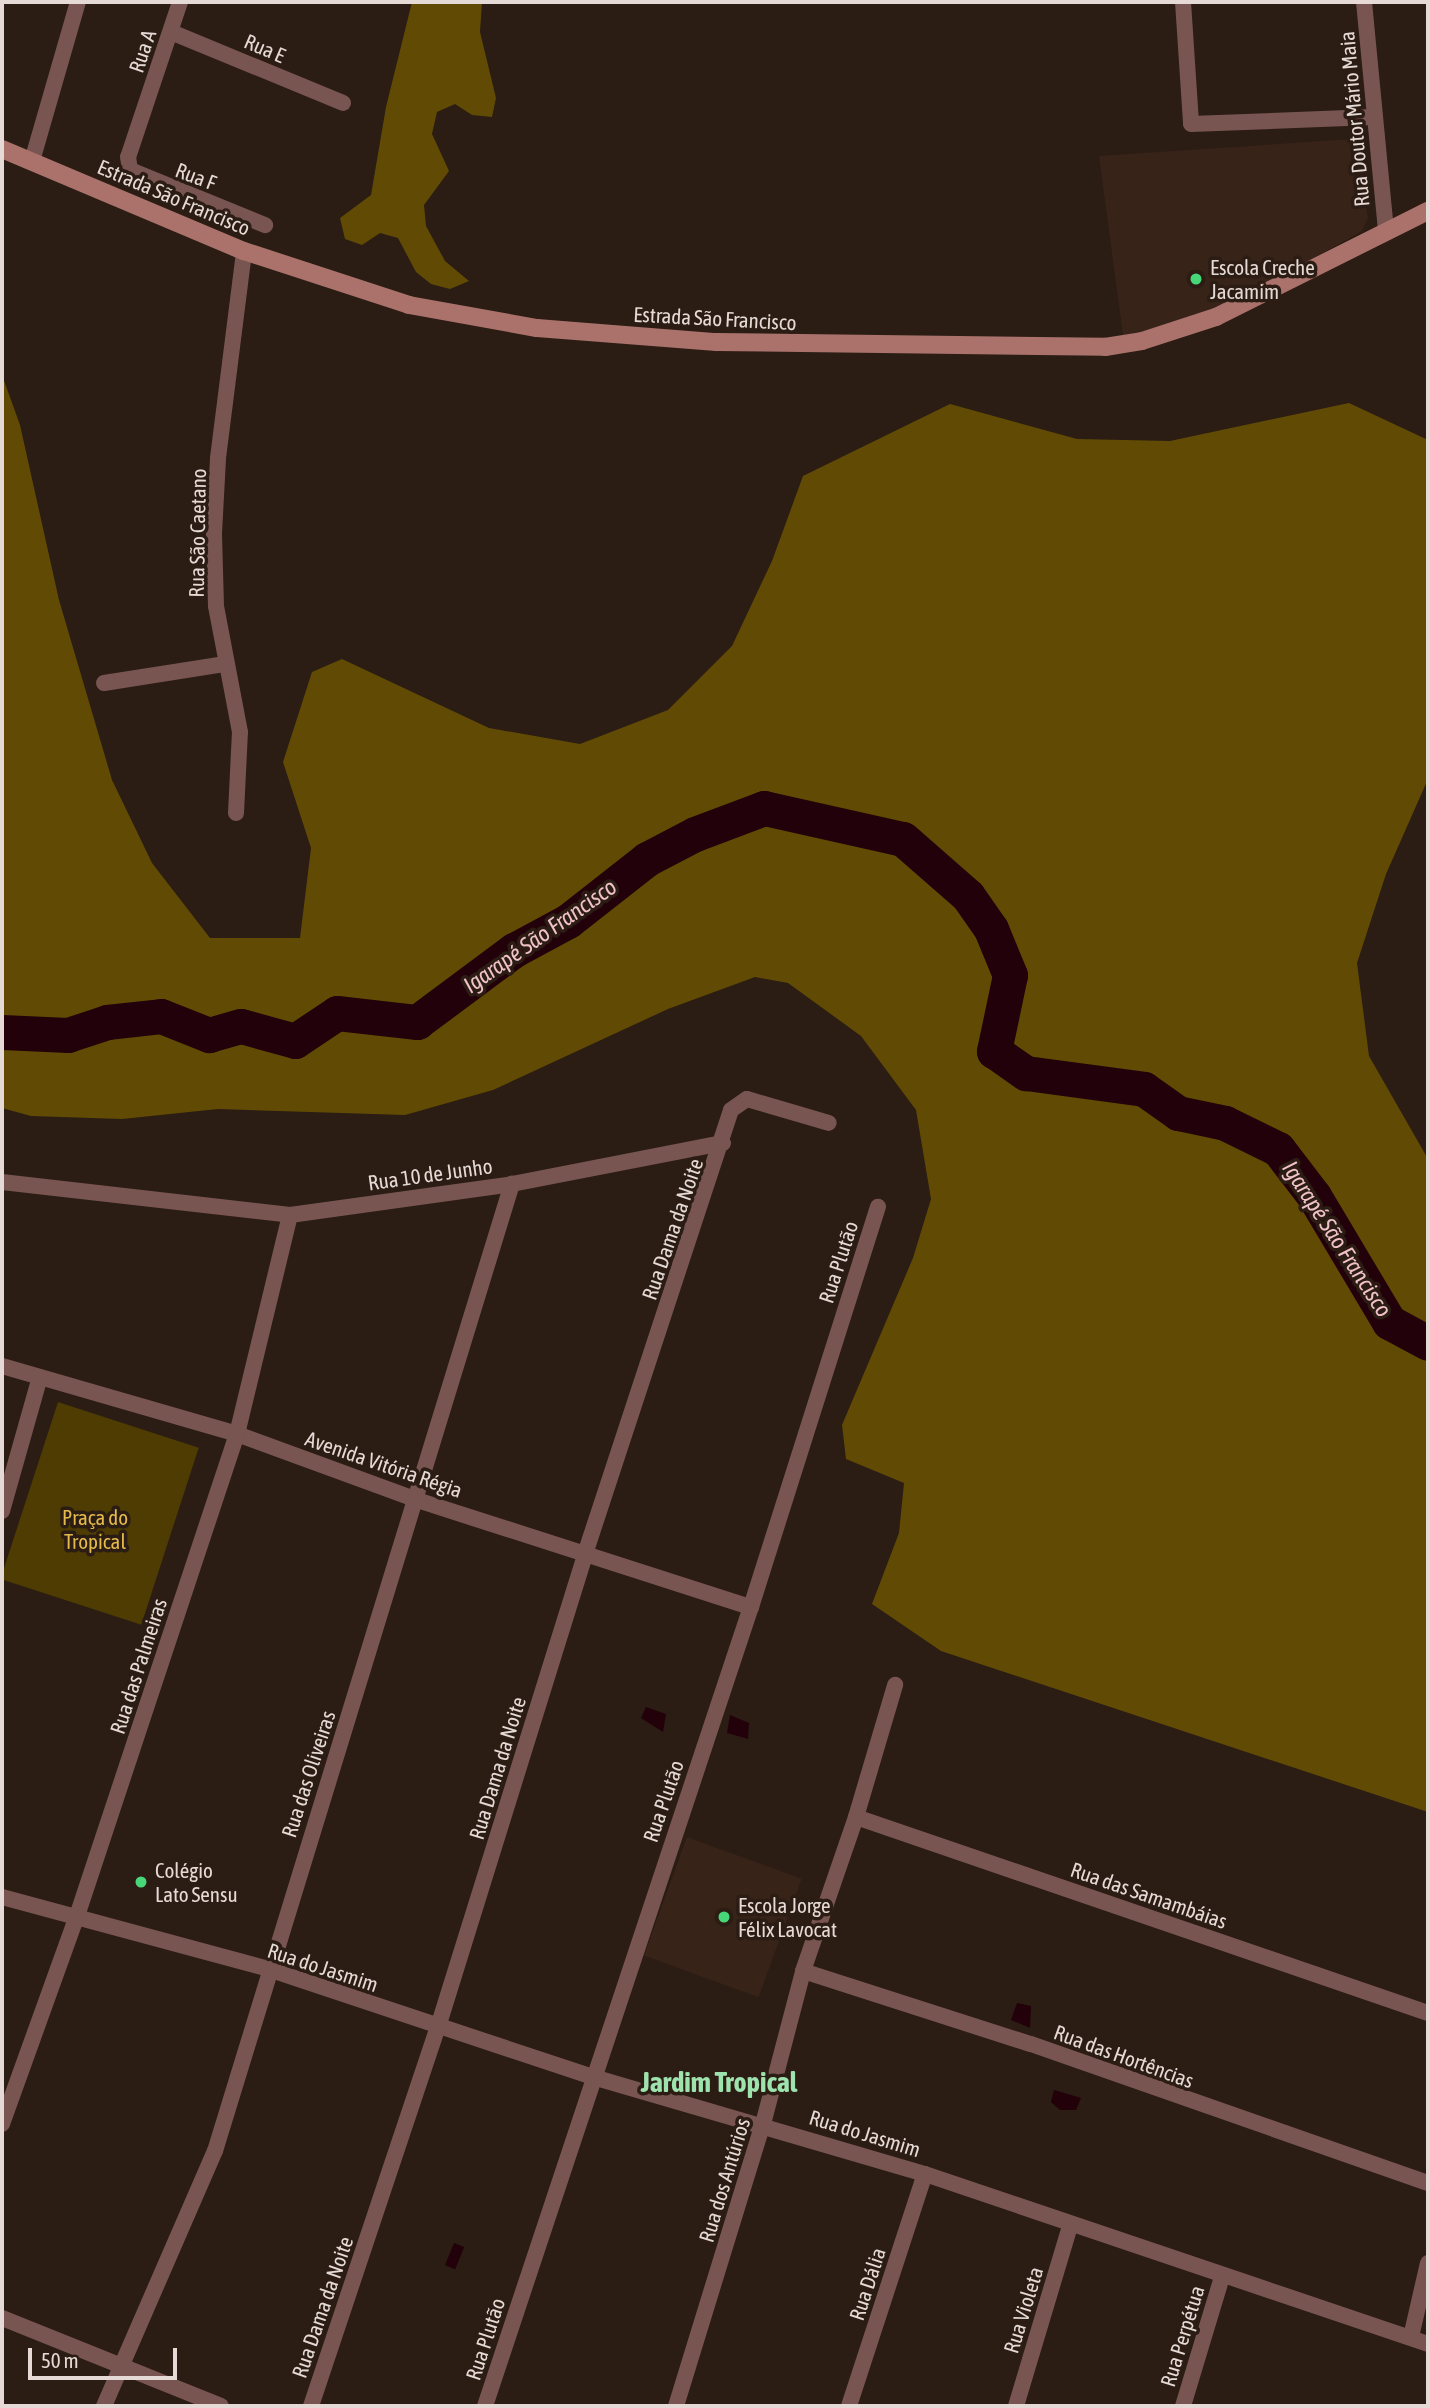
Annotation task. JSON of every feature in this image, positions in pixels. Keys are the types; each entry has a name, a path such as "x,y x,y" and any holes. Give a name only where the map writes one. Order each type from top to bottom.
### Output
{"street":[{"path":"32,162 78,2"},
{"name":"Rua A","path":"143,113 180,2"},
{"path":"1184,2 1191,124 1373,117"},
{"name":"Rua Doutor Mário Maia","path":"1364,2 1386,232"},
{"name":"Rua E","path":"171,32 343,103"},
{"name":"Rua F","path":"143,113 128,157 134,174 265,225"},
{"name":"Estrada São Francisco","path":"2,149 244,251 409,305 537,328 716,342 1105,347 1179,332 1216,317 1428,211"},
{"name":"Rua São Caetano","path":"236,813 240,732 216,606 214,534 218,458 244,251"},
{"path":"104,683 226,664"},
{"path":"723,1143 731,1110 747,1099 829,1122"},
{"name":"Rua 10 de Junho","path":"2,1182 290,1214 512,1184 723,1143"},
{"name":"Rua Dama da Noite","path":"311,2406 438,2027 586,1551 723,1143"},
{"name":"Rua das Oliveiras","path":"104,2406 215,2151 268,1969 417,1500 512,1184"},
{"name":"Rua Plutão","path":"485,2406 751,1607 877,1207"},
{"name":"Rua das Palmeiras","path":"2,2124 76,1919 237,1434 290,1214"},
{"name":"Avenida Vitória Régia","path":"2,1366 237,1434 417,1500 586,1551 751,1607"},
{"path":"2,1510 40,1377"},
{"name":"Rua dos Antúrios","path":"676,2406 763,2124 803,1971 856,1817 895,1685"},
{"name":"Rua das Samambáias","path":"856,1817 1428,2013"},
{"name":"Rua do Jasmim","path":"2,1897 268,1969 593,2077 763,2124 925,2174 1222,2277 1428,2344"},
{"name":"Rua das Hortências","path":"803,1971 1031,2044 1428,2183"},
{"name":"Rua Dália","path":"849,2406 925,2174"},
{"name":"Rua Violeta","path":"1016,2406 1070,2225"},
{"path":"1410,2337 1428,2263"},
{"name":"Rua Perpétua","path":"1183,2406 1222,2277"},
{"path":"2,2318 220,2406"}],"shaded area":[{"path":"412,2 482,2 480,32 496,98 492,117 472,115 455,104 437,112 432,134 449,171 424,205 426,226 445,261 469,281 450,289 431,284 416,272 398,238 380,233 362,245 345,239 340,218 371,195 386,107"},
{"name":"Escola Creche Jacamim","path":"1354,139 1368,218 1362,231 1190,328 1123,335 1099,156"},
{"path":"2,375 20,425 59,600 112,780 152,863 210,938 300,938 311,848 283,762 312,672 342,659 489,728 580,744 668,710 732,646 772,561 803,476 950,404 1077,439 1170,441 1349,403 1428,440 1428,779 1386,874 1357,963 1369,1056 1428,1159 1428,1812 941,1651 872,1604 899,1533 904,1483 846,1459 842,1425 913,1258 931,1199 916,1110 861,1036 788,983 755,977 668,1009 493,1090 405,1115 218,1109 122,1119 31,1116 2,1108"},
{"path":"646,1707 666,1714 663,1732 641,1718"},
{"path":"730,1715 749,1723 748,1739 727,1733"},
{"name":"Escola Jorge Félix Lavocat","path":"687,1837 802,1879 759,1997 644,1955"},
{"path":"1017,2003 1031,2006 1030,2028 1011,2020"},
{"path":"1054,2090 1081,2098 1076,2110 1060,2110 1051,2102"},
{"path":"454,2243 464,2247 455,2269 445,2265"}],"green space":[{"name":"Praça do Tropical","path":"58,1402 199,1448 141,1625 2,1579"}],"waterway":[{"name":"Igarapé São Francisco","path":"2,1032 68,1035 107,1022 161,1016 209,1035 241,1026 295,1041 337,1013 417,1022 514,950 568,921 647,859 695,834 764,808 903,839 968,896 991,929 1010,975 994,1051 1026,1073 1144,1089 1178,1113 1225,1123 1278,1149 1314,1196 1389,1322 1428,1343"}],"place":[{"name":"Escola Creche Jacamim","path":"1196,279"},
{"name":"Colégio Lato Sensu","path":"141,1882"},
{"name":"Escola Jorge Félix Lavocat","path":"724,1917"}],"district":[{"name":"Jardim Tropical","path":"719,2082"}]}
